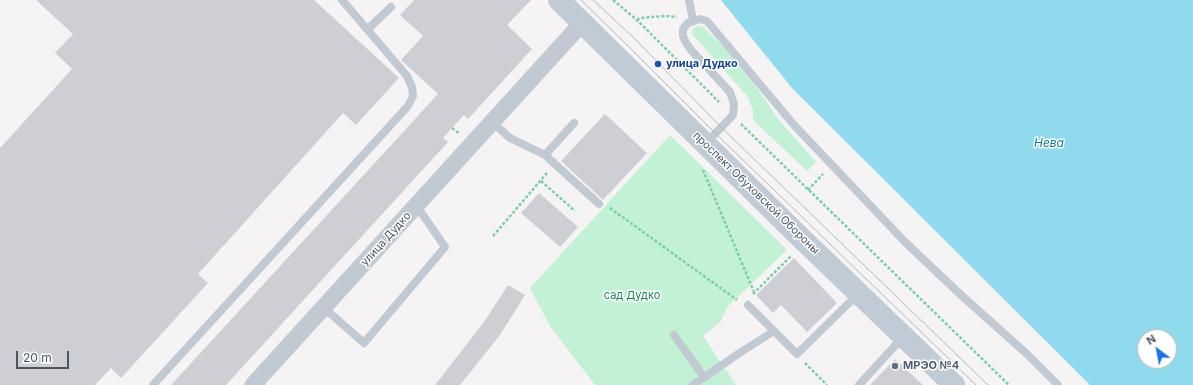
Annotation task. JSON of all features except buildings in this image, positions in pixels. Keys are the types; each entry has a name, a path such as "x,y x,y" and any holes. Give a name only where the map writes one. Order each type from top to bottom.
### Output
{"main road":[{"name":"проспект Обуховской Обороны","path":"559,0 705,144 954,385"}],"street":[{"name":"улица Дудко","path":"253,385 583,22"}],"lane":[{"path":"154,385 408,106 413,96 412,87 407,76 342,0"},
{"path":"689,0 691,22"},
{"path":"368,29 391,7"},
{"path":"705,144 733,115 734,104 730,92 686,43 683,36 684,29 691,22 700,19 708,21 794,125 905,242 1027,354 1058,385"},
{"path":"492,122 510,138 546,155 599,204"},
{"path":"546,155 574,123"},
{"path":"324,307 364,343 444,247 416,205"},
{"path":"748,305 797,354 859,294"},
{"path":"693,385 774,331"},
{"path":"674,335 704,378"},
{"path":"859,385 904,337"}],"path":[{"path":"613,0 637,20 808,190 1009,385"},
{"path":"626,11 629,7"},
{"path":"637,20 640,18 664,16 677,17 691,22"},
{"path":"452,128 460,135"},
{"path":"493,236 556,164"},
{"path":"701,168 754,292"},
{"path":"808,190 822,175"},
{"path":"541,181 575,211"},
{"path":"599,204 607,206 644,231 743,304 748,305 754,292 794,252"},
{"path":"797,354 827,385"}],"green space":[{"path":"697,26 703,27 724,47 754,84 779,120 816,162 807,171 753,120 753,110 747,96 692,34 693,29"},
{"name":"сад Дудко","path":"670,135 787,250 727,307 721,321 703,336 736,385 595,385 550,326 530,288"}],"water":[{"name":"Нева","path":"721,0 1193,0 1193,385 1090,385 792,88"}],"tram line":[{"path":"581,0 715,133 976,385"},
{"path":"593,0 634,38 721,127 988,385"}],"place":[{"name":"улица Дудко","path":"658,64"},
{"name":"МРЭО №4","path":"895,366"}]}
